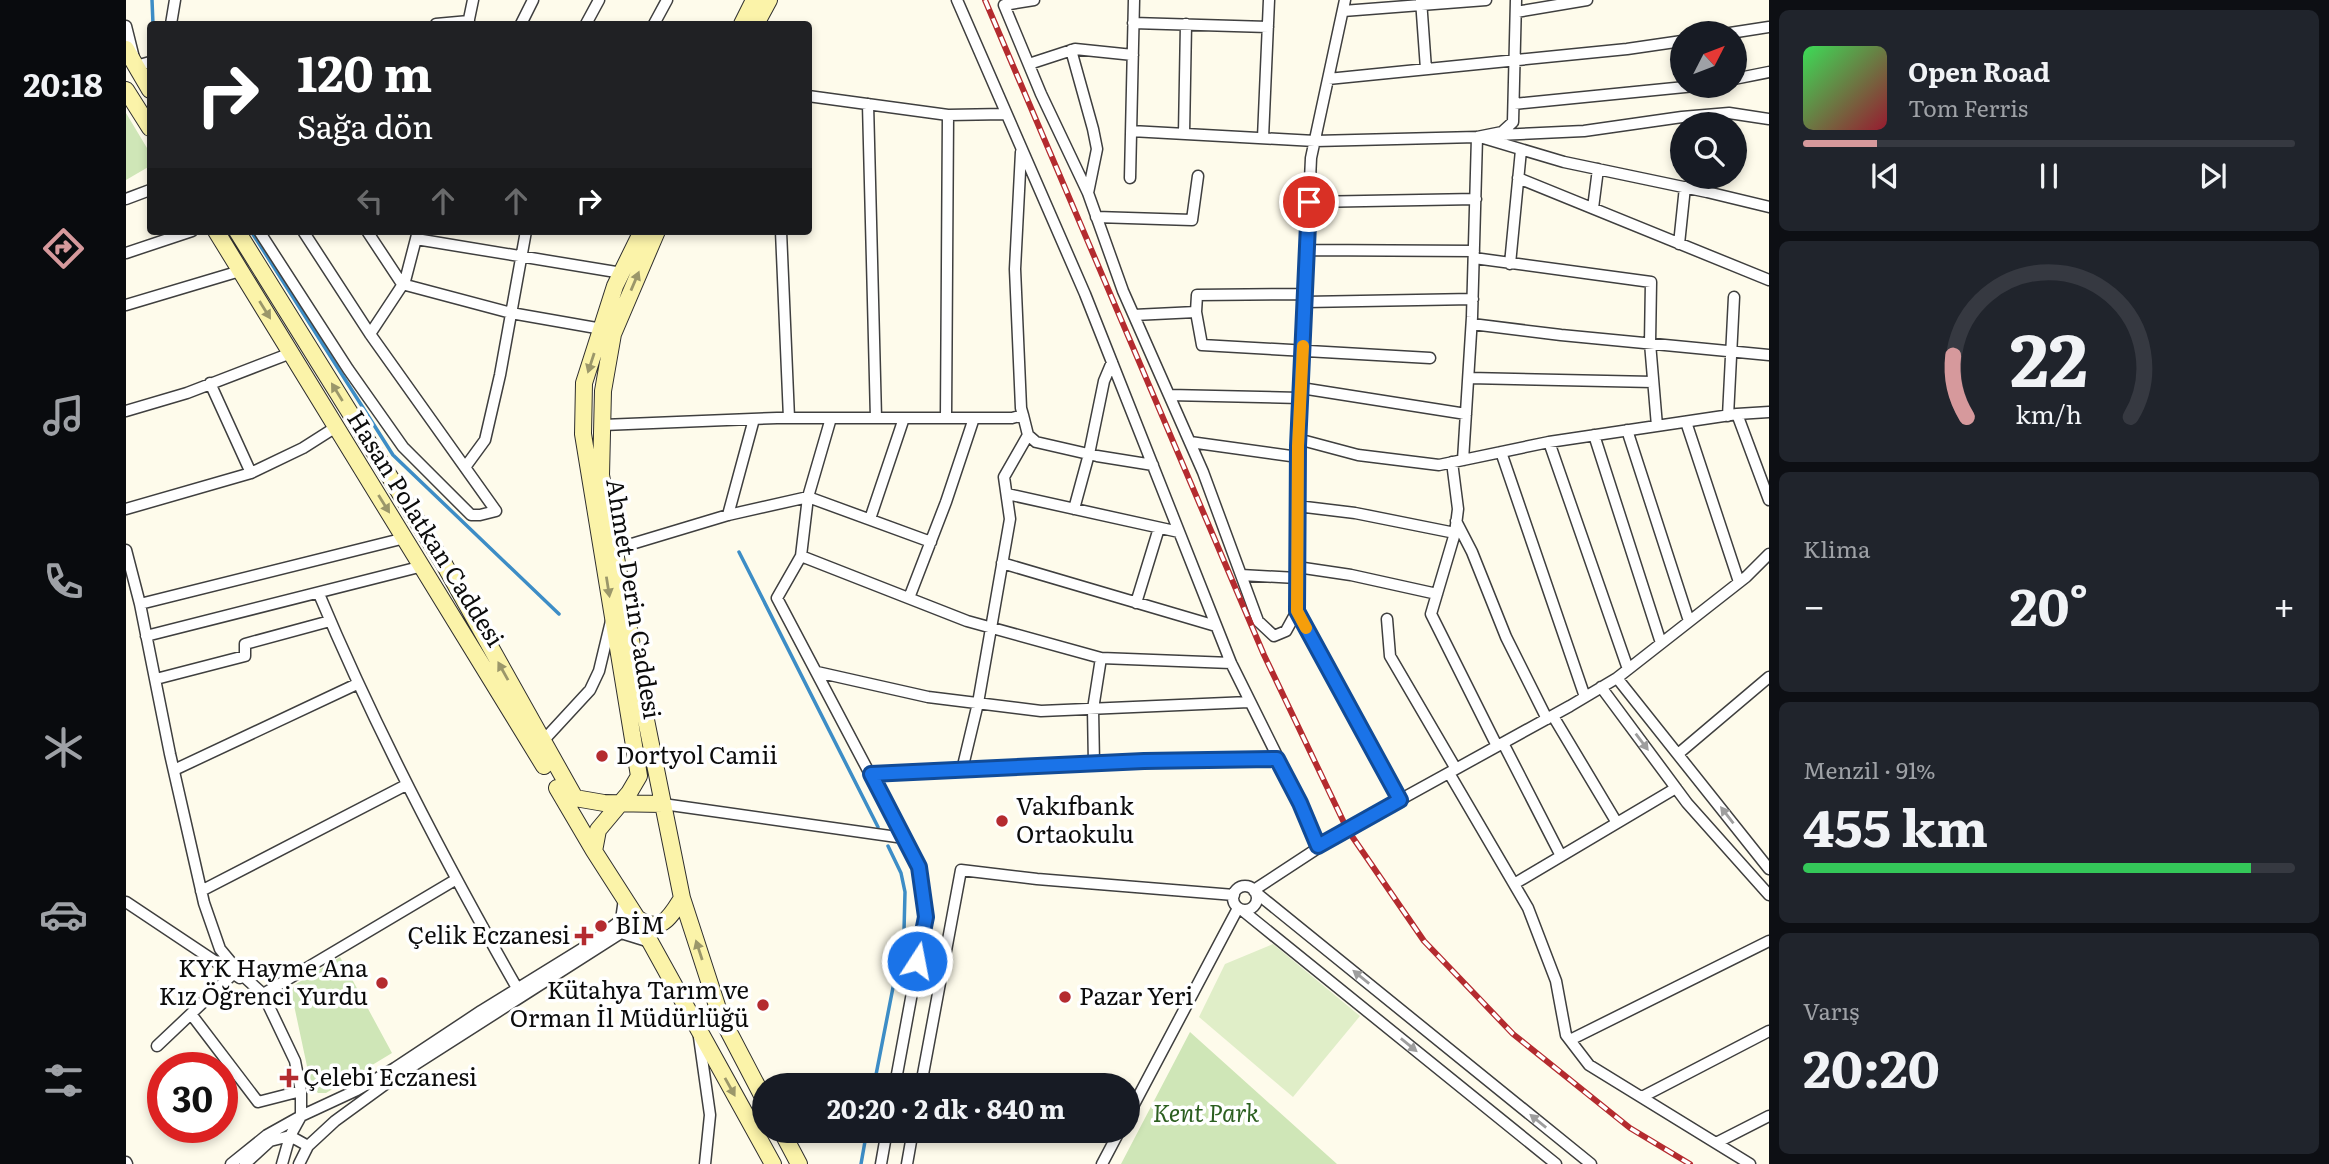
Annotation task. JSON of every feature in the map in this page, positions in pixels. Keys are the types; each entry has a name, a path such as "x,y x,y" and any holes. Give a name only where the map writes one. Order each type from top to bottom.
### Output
{"main road":[{"path":"744,21 754,0"},
{"path":"758,21 769,0"},
{"path":"126,49 143,64"},
{"path":"126,90 147,123"},
{"name":"Hasan Polatkan Caddesi","path":"218,235 423,566 594,851"},
{"name":"Hasan Polatkan Caddesi","path":"239,235 444,564 575,798 620,803"},
{"name":"Ahmet Derin Caddesi","path":"594,851 598,830 639,776 583,434 584,383 622,273 640,235"},
{"name":"Ahmet Derin Caddesi","path":"655,235 613,334 603,391 601,475 682,898 720,1014 752,1076"},
{"path":"620,803 663,804"},
{"path":"594,851 637,918 773,1164"},
{"path":"637,918 647,925 659,925 670,917 682,898"},
{"path":"788,1143 799,1164"}],"street":[{"path":"172,21 175,0"},
{"path":"468,21 473,0"},
{"path":"523,21 533,0"},
{"path":"588,21 599,0"},
{"path":"656,21 667,0"},
{"path":"957,0 1085,294 1231,663 1300,803 1318,846"},
{"path":"1034,0 1004,5 1028,64 1088,193 1134,315 1190,442 1258,621 1274,636 1286,631 1297,611"},
{"path":"1130,178 1133,0"},
{"path":"1263,138 1269,0"},
{"path":"1400,800 1297,611 1298,439 1311,158 1344,5 1486,0"},
{"path":"1477,137 1502,132 1513,122 1516,6 1587,0"},
{"path":"1421,2 1426,69"},
{"path":"1133,23 1268,27"},
{"path":"1184,134 1186,24"},
{"path":"126,26 143,64"},
{"path":"1747,30 1769,27"},
{"path":"1328,79 1670,43"},
{"path":"1028,64 1071,50 1092,49 1133,55"},
{"path":"1071,50 1097,149 1088,193"},
{"path":"1747,76 1769,72"},
{"path":"1514,104 1670,88"},
{"path":"812,97 948,115 1005,114"},
{"path":"868,104 876,418"},
{"path":"1131,131 1315,141 1584,131 1729,113 1769,119"},
{"path":"946,418 948,115"},
{"path":"1477,137 1598,169 1670,184"},
{"path":"1477,137 1472,324 1466,414 1458,461 1458,509 1455,533 1431,614 1560,856"},
{"path":"1021,149 1015,269 1021,408 1028,435 1036,442 1153,465"},
{"path":"1510,264 1521,150"},
{"path":"1592,208 1598,169"},
{"path":"1096,217 1192,220 1198,176"},
{"path":"1518,178 1769,280"},
{"path":"1679,244 1685,189"},
{"path":"1693,189 1769,207"},
{"path":"126,199 147,191"},
{"path":"1309,202 1476,199"},
{"path":"126,253 180,235"},
{"path":"262,235 348,369 403,447 471,515 496,510 370,334 306,235"},
{"path":"370,235 402,284 511,313 602,329"},
{"path":"370,334 402,284 417,235 622,273"},
{"path":"466,466 485,440 525,235"},
{"path":"781,235 789,418"},
{"path":"1307,250 1474,254 1510,264 1651,282 1650,343 1657,426"},
{"path":"126,305 240,271"},
{"path":"1430,358 1202,345 1196,312 1197,295 1473,299"},
{"path":"1734,298 1730,351 1732,415 1769,500"},
{"path":"1134,315 1196,312"},
{"path":"1472,324 1769,355"},
{"path":"126,411 187,393 291,353"},
{"path":"1074,509 1104,382 1112,362"},
{"path":"1469,378 1653,382"},
{"path":"210,383 251,473"},
{"path":"1169,395 1300,393 1466,414"},
{"path":"1298,439 1358,455 1439,465 1549,442 1769,412"},
{"path":"603,425 789,418 1012,418 1023,415"},
{"path":"831,418 808,496 801,556 777,598 919,867 926,917 897,1073"},
{"path":"870,519 904,418"},
{"path":"909,598 974,418"},
{"path":"728,516 754,419"},
{"path":"1686,422 1739,582"},
{"path":"126,509 251,473 303,448 336,428"},
{"path":"1627,430 1689,621"},
{"path":"962,770 978,703 1010,519 1004,477 1028,435"},
{"path":"1594,435 1661,643"},
{"path":"1190,442 1298,457"},
{"path":"1549,442 1628,669"},
{"path":"1502,452 1585,697"},
{"path":"1007,495 1179,532"},
{"path":"615,549 808,496 931,542"},
{"path":"1297,506 1355,513 1455,533"},
{"path":"1456,521 1472,552 1506,637 1550,717 1617,822"},
{"path":"1136,603 1159,528"},
{"path":"140,604 405,538"},
{"path":"126,550 201,891 220,948 240,973 263,994 296,1061 301,1091 301,1116 290,1136 282,1164"},
{"path":"1254,891 1318,846 1617,678 1739,582 1769,554"},
{"path":"801,556 967,621 1101,658 1231,663"},
{"path":"1002,563 1216,626"},
{"path":"146,636 423,566"},
{"path":"1241,575 1297,572 1350,575 1437,594"},
{"path":"319,594 356,684 381,728 406,785 455,880 517,988"},
{"path":"542,741 590,690 599,671 612,615"},
{"path":"1387,619 1390,656 1528,908 1556,981 1566,1035 1588,1065 1750,1164"},
{"path":"156,679 245,656 245,644 330,621"},
{"path":"1094,764 1093,709 1101,658"},
{"path":"817,672 928,697 1041,711 1249,702"},
{"path":"1678,754 1769,677"},
{"path":"1617,678 1768,865"},
{"path":"174,770 356,684"},
{"path":"1601,687 1676,788 1769,895"},
{"path":"871,774 1277,759"},
{"path":"201,891 406,785"},
{"path":"1514,884 1676,788"},
{"path":"663,804 904,838"},
{"path":"923,1073 961,870 1234,895"},
{"path":"263,994 455,880"},
{"path":"1556,1164 1240,909 1234,902 1234,895 1240,887 1254,891 1591,1164"},
{"path":"1240,909 1255,905 1254,891"},
{"path":"231,1164 267,1135 395,1068 588,945 621,920 624,899"},
{"path":"126,902 263,994"},
{"path":"1140,1094 1240,909"},
{"path":"299,1164 308,1146 335,1121 394,1078 621,933 650,942"},
{"path":"1570,1040 1769,941"},
{"path":"157,1046 233,974"},
{"path":"191,1014 258,1102 301,1091"},
{"path":"697,1028 710,1115 705,1164"},
{"path":"1642,1097 1769,1031"},
{"path":"321,1106 335,1121"},
{"path":"1716,1143 1769,1116"},
{"path":"244,1164 270,1141 290,1136 308,1146"},
{"path":"881,1164 885,1143"},
{"path":"907,1164 911,1143"},
{"path":"1102,1164 1113,1143"}],"green space":[{"path":"126,113 147,148 147,168 126,180"},
{"path":"1273,944 1360,1016 1293,1097 1199,1017 1225,964"},
{"path":"340,957 392,1053 326,1093 318,1093 311,1085 291,991 296,984"},
{"name":"Kent Park","path":"1190,1032 1337,1164 1121,1164 1132,1143 1140,1143 1140,1128"}],"waterway":[{"path":"152,0 153,21"},
{"path":"254,235 393,455 559,614"},
{"path":"739,552 878,827"},
{"path":"876,1073 904,931 905,892 901,873 888,846"},
{"path":"861,1164 865,1143"}],"railway":[{"path":"985,0 1264,655 1347,829 1424,941 1513,1034 1630,1128 1690,1164"}],"slow traffic":[{"path":"1303,346 1298,446 1297,611 1306,628"}],"place":[{"name":"Dortyol Camii","path":"602,756"},
{"name":"Vakıfbank Ortaokulu","path":"1002,821"},
{"name":"BİM","path":"601,926"},
{"name":"Çelik Eczanesi","path":"584,936"},
{"name":"KYK Hayme Ana Kız Öğrenci Yurdu","path":"382,983"},
{"name":"Pazar Yeri","path":"1065,997"},
{"name":"Kütahya Tarım ve Orman İl Müdürlüğü","path":"763,1005"},
{"name":"Çelebi Eczanesi","path":"289,1078"}],"route":[{"path":"917,961 926,917 919,867 871,774 1144,761 1277,759 1318,846 1400,800 1297,611 1298,446 1309,202"}]}
